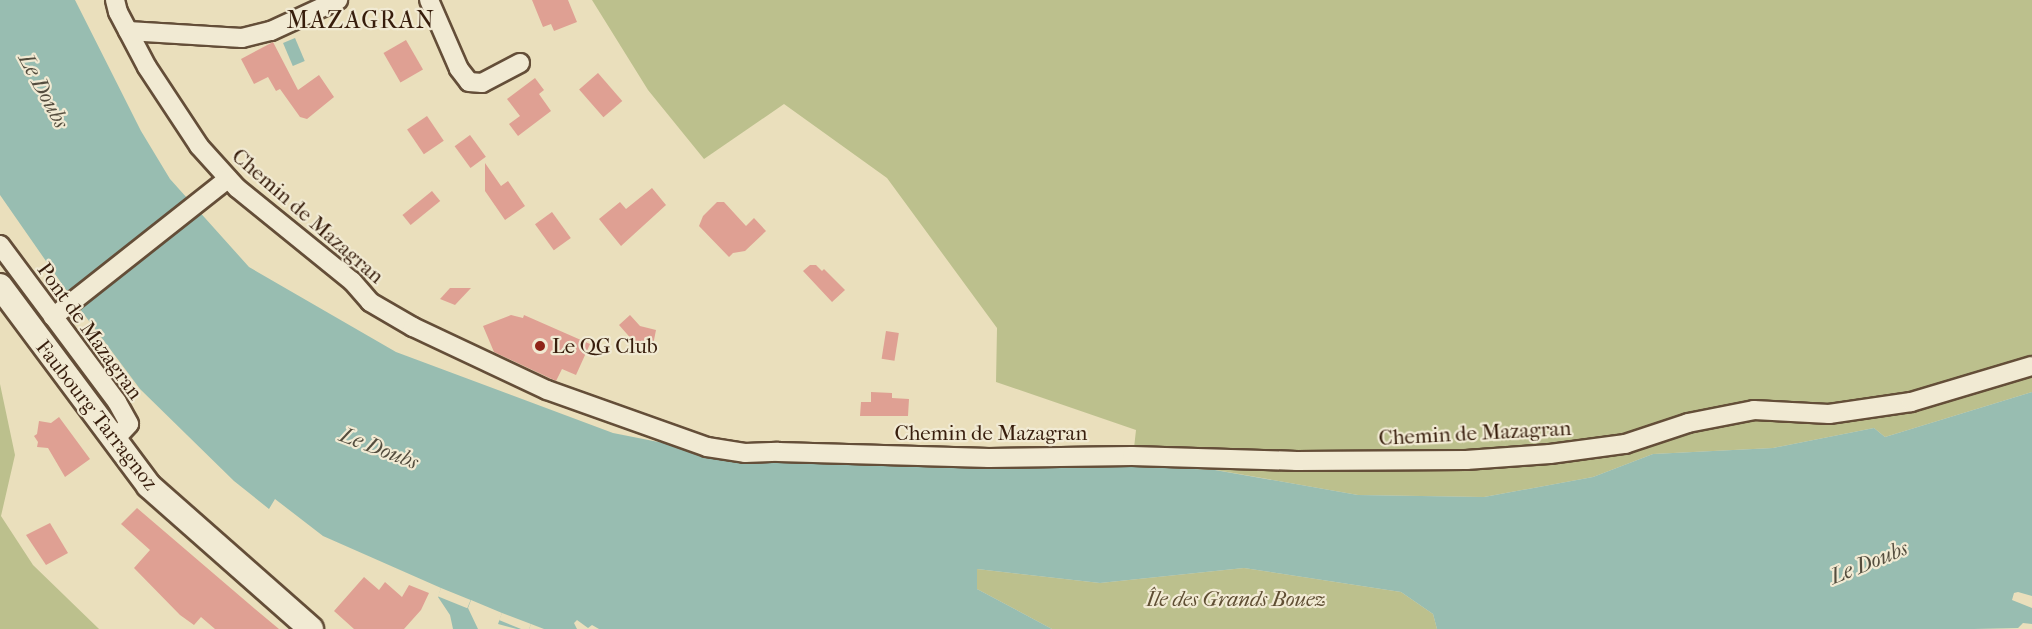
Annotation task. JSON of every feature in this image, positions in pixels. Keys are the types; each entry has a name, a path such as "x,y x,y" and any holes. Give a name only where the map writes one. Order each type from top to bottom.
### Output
{"main road":[{"name":"Faubourg Tarragnoz","path":"0,286 113,441 162,498 311,629"}],"street":[{"name":"Chemin de Mazagran","path":"115,0 128,31 176,114 199,146 221,185 352,281 370,302 413,327 547,390 707,447 745,453 989,458 1132,456 1297,461 1466,460 1550,454 1625,444 1688,423 1754,410 1829,414 1911,402 2032,366"},
{"path":"128,31 242,38 271,31 338,0"},
{"path":"429,0 459,69 469,82 482,82 520,63"},
{"path":"58,313 221,185"},
{"name":"Pont de Mazagran","path":"0,245 58,313 117,402 129,424 113,441"}],"green space":[{"path":"592,0 2032,0 2032,392 1885,437 1874,428 1773,448 1653,454 1593,477 1484,497 1358,495 1216,470 1132,466 1136,430 996,382 997,328 887,178 784,104 704,159 648,90"},
{"path":"0,384 15,455 1,516 33,565 99,629 0,629"},
{"name":"Île des Grands Bouez","path":"1244,568 1401,592 1433,614 1437,629 1052,629 977,589 977,569 1100,583"}],"water":[{"name":"Le Doubs","path":"0,0 75,0 141,131 170,179 249,267 396,352 613,433 704,451 876,464 1132,466 1215,470 1358,495 1484,497 1593,477 1653,454 1773,448 1874,428 1885,437 2032,392 2032,596 2018,592 2014,593 2012,600 2032,608 2032,624 2023,623 2018,628 1974,629 1437,629 1433,614 1401,592 1244,568 1100,583 977,569 977,589 1052,629 599,629 592,625 588,628 577,620 574,623 577,629 544,629 531,624 529,629 517,629 498,624 502,613 471,600 468,608 478,629 453,629 450,615 438,597 441,588 323,536 275,499 269,509 234,481 140,389 71,297 0,195"},
{"path":"295,38 305,61 293,66 283,43"}],"pier":[{"path":"441,588 471,600 467,608 438,596"},
{"path":"502,613 531,624 529,629 521,629 499,620"}],"building":[{"path":"532,0 568,0 577,22 554,31 551,24 543,27"},
{"path":"406,40 423,69 400,82 383,53"},
{"path":"273,42 298,90 319,75 334,97 307,119 300,117 280,89 276,91 268,77 254,84 241,59"},
{"path":"598,73 622,101 603,117 579,89"},
{"path":"535,78 544,90 539,94 551,111 518,136 509,124 520,116 507,99"},
{"path":"427,116 444,141 424,154 407,129"},
{"path":"470,135 486,157 470,168 455,146"},
{"path":"485,163 501,186 508,181 525,206 505,220 485,191"},
{"path":"652,188 666,205 621,246 599,219 620,202 626,209"},
{"path":"432,191 440,201 411,225 402,215"},
{"path":"717,202 724,202 746,226 754,218 766,231 745,251 733,253 729,257 699,226 703,216"},
{"path":"552,212 571,238 554,250 535,224"},
{"path":"810,265 816,265 822,271 824,269 845,290 832,302 803,271"},
{"path":"450,288 471,288 455,305 440,299"},
{"name":"Le QG Club","path":"511,315 523,318 524,315 590,344 576,375 562,369 556,381 494,352 483,326"},
{"path":"630,315 640,326 656,330 653,345 634,342 619,325"},
{"path":"886,331 899,333 894,361 882,359"},
{"path":"871,392 892,393 892,398 909,399 908,416 860,416 861,402 871,402"},
{"path":"59,417 90,459 65,477 48,448 37,447 38,442 34,436 37,434 39,421 51,423"},
{"path":"137,508 279,629 215,629 201,617 194,625 180,615 134,568 150,550 121,524"},
{"path":"50,523 68,553 46,565 26,535"},
{"path":"364,577 379,590 385,582 402,597 409,585 429,593 421,610 404,629 354,629 334,611"}],"place":[{"name":"Le QG Club","path":"540,346"}],"district":[{"name":"MAZAGRAN","path":"361,21"}]}
